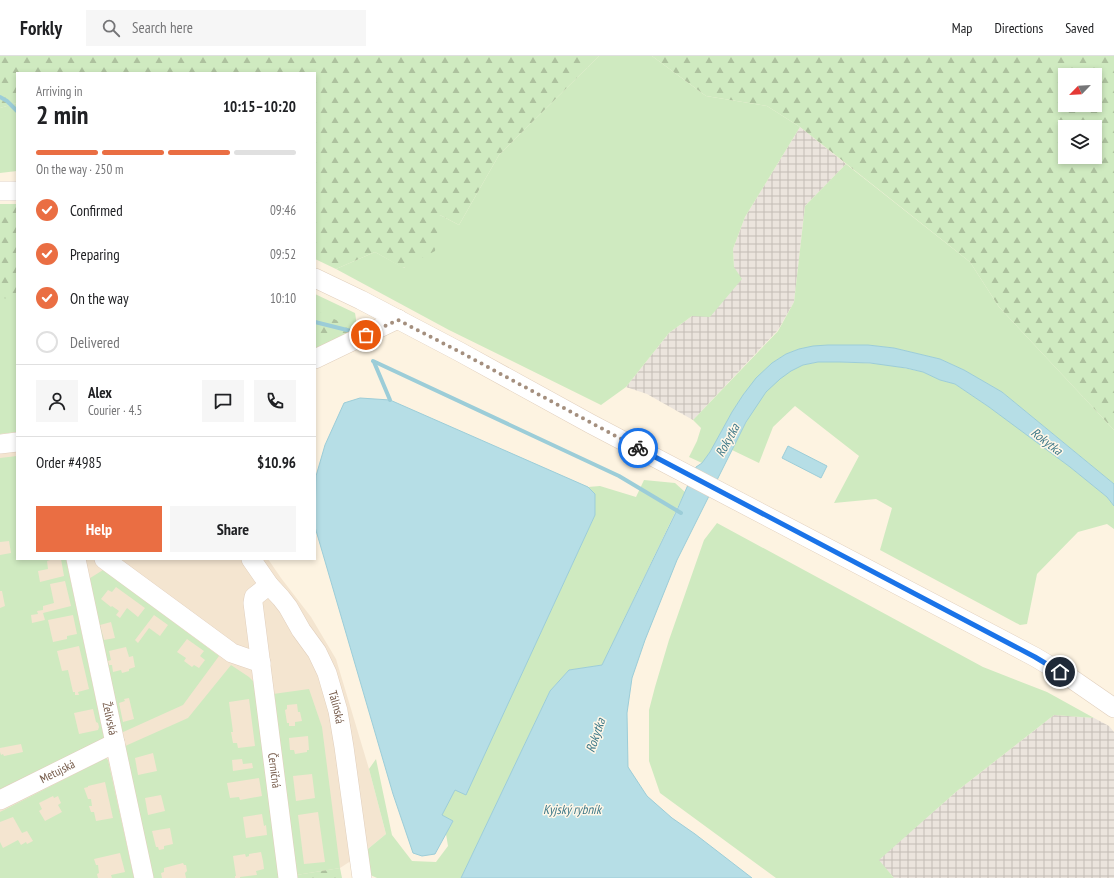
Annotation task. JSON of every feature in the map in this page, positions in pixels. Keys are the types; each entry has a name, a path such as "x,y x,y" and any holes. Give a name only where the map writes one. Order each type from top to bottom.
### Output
{"street":[{"path":"0,191 16,191"},
{"path":"316,278 361,300 460,352 591,424 1035,657 1072,679 1114,708"},
{"path":"316,359 398,320"},
{"path":"0,444 16,442"},
{"name":"Želivská","path":"76,560 144,878"},
{"path":"105,560 232,653 261,663"},
{"name":"Tálínská","path":"252,560 269,585 282,598 288,607 300,630 317,652 327,673 338,711 343,739 362,878"},
{"name":"Černičná","path":"269,585 254,597 253,603 288,878"},
{"name":"Metujská","path":"0,800 115,743"}],"shaded area":[{"path":"800,127 846,164 805,206 794,302 778,330 693,420 647,394 626,387 669,333 692,316 734,267 733,249 745,217"},
{"path":"16,432 16,560 269,560 311,617 336,659 369,769 386,834 363,853 340,868 296,875 296,878 0,878 0,434"},
{"path":"1054,715 1094,718 1109,726 1114,732 1114,878 894,878 878,860 957,791"}],"green space":[{"path":"0,56 599,56 499,155 459,225 440,215 435,251 403,268 375,252 336,269 316,259 316,72 16,72 16,103 0,108"},
{"path":"599,56 652,56 706,96 767,106 800,127 745,217 733,249 734,267 742,279 710,317 692,316 669,333 626,387 601,405 449,330 336,269 375,252 404,268 440,215 459,225 499,155"},
{"path":"652,56 1114,56 1114,430 999,307 970,262 800,127 767,106 706,96"},
{"path":"16,103 16,171 0,173 0,108"},
{"path":"846,164 970,262 999,307 1114,430 1114,484 1002,392 964,370 940,359 894,348 868,345 828,345 799,349 786,354 772,363 743,395 702,463 689,457 697,441 701,428 693,420 778,331 794,302 805,206"},
{"path":"0,204 16,204 16,432 0,434"},
{"path":"0,204 16,204 16,299 0,298"},
{"path":"316,294 355,313 355,329 348,336 316,351"},
{"path":"316,310 355,329 347,336 316,335"},
{"path":"818,362 885,364 923,372 940,380 955,384 1022,431 1107,497 1114,506 1114,529 1107,524 1078,532 1037,574 1027,624 1020,625 880,550 892,508 876,499 834,503 859,456 795,406 773,427 759,463 732,450 744,425 769,388 779,378 791,370 803,365"},
{"path":"16,456 16,560 50,560 47,561 48,569 38,571 40,582 64,576 61,560 66,560 104,738 103,741 0,794 0,752 1,755 3,754 4,756 23,752 21,744 0,748 0,608 5,606 2,591 0,591 0,555 11,553 9,541 0,542 0,458","holes":["65,581 71,606 43,613 45,620 32,623 31,615 38,614 37,611 43,610 43,606 54,603 50,584","73,615 77,634 67,636 67,639 53,642 48,620","79,646 89,689 78,692 79,695 75,695 68,670 62,671 57,651","93,709 96,722 98,723 99,727 98,730 79,734 74,713"]},
{"path":"644,480 675,483 685,492 602,665 569,670 550,691 461,878 377,878 366,873 363,853 386,834 369,769 376,759 392,835 412,861 436,862 448,846 446,834 453,821 442,815 455,790 466,794 595,515 595,494 588,487 600,486 636,497"},
{"path":"717,523 983,667 1047,692 1094,718 1054,715 957,791 879,860 894,878 776,878 660,793 649,761 649,710 655,687 669,640 704,540"},
{"path":"103,570 219,656 183,705 121,733 87,580","holes":["116,587 145,608 138,617 127,608 120,618 116,615 119,611 101,599 108,590 112,592","154,615 168,625 160,636 149,628 138,643 135,640","111,622 115,638 104,640 100,625","187,639 204,651 200,656 205,660 199,668 194,665 192,667 184,661 186,658 177,652","126,647 129,657 133,656 135,667 122,673 121,670 113,672 112,665 109,665 108,661 111,660 109,651","129,698 134,719 123,722 119,703 125,701 124,699"]},
{"path":"231,665 255,683 282,878 240,878 257,875 256,871 264,869 261,852 249,854 249,856 246,857 245,854 233,856 235,878 186,878 186,865 183,863 164,868 164,872 161,873 162,878 152,878 123,747 188,718","holes":["249,699 255,746 238,748 237,743 233,743 229,702","153,753 157,771 138,775 135,758","242,759 243,764 252,763 253,768 233,771 232,760","259,778 262,796 240,800 239,797 230,798 227,783","161,795 165,811 148,815 145,798","262,814 264,826 266,825 267,835 246,838 243,817","170,828 173,844 164,846 164,849 159,850 158,847 156,847 152,831"]},
{"path":"309,689 322,727 340,868 296,875 273,694","holes":["297,704 298,712 300,712 302,721 295,722 295,726 289,726 289,723 287,723 285,710 287,709 287,705","308,736 309,750 307,750 307,752 295,754 294,750 290,750 289,738","312,774 315,798 296,801 293,776","318,812 325,862 304,864 298,815"]},
{"path":"106,758 108,760 134,878 112,878 111,875 125,872 120,853 94,859 96,865 98,865 98,878 0,878 0,842 3,848 18,840 21,845 26,842 27,844 33,841 27,831 22,833 13,817 0,822 0,812","holes":["105,782 113,818 96,821 94,812 91,812 89,806 92,806 91,799 88,799 84,788","53,796 54,798 58,796 61,803 58,805 62,812 45,821 39,811 42,809 39,803"]},
{"path":"340,868 342,878 296,878 296,875"}],"water":[{"name":"Kyjský rybník","path":"868,345 894,348 940,359 964,370 1002,392 1114,484 1114,506 1107,497 1070,467 989,407 955,384 940,380 923,372 870,363 818,362 803,365 791,371 766,392 746,422 677,560 645,640 632,678 627,713 628,767 647,796 672,818 752,878 461,878 550,691 569,670 602,665 677,510 696,467 702,463 710,452 743,395 756,378 772,363 786,354 813,346"},
{"path":"360,398 390,400 588,487 595,494 595,515 466,795 455,790 442,815 453,821 435,854 422,856 413,853 393,794 316,530 316,476 325,445 344,403"},
{"path":"788,446 827,466 821,478 782,458"}],"waterway":[{"path":"0,97 7,101 16,110"},
{"path":"316,322 351,331"},
{"path":"373,361 619,476 681,513"},
{"path":"374,362 390,400"}],"way so far":[{"path":"366,335 398,320 638,448"}],"route":[{"path":"638,448 1035,657 1060,672"}],"water label":[{"name":"Rokytka","path":"727,440"},
{"name":"Rokytka","path":"1047,441"},
{"name":"Rokytka","path":"595,735"}]}
